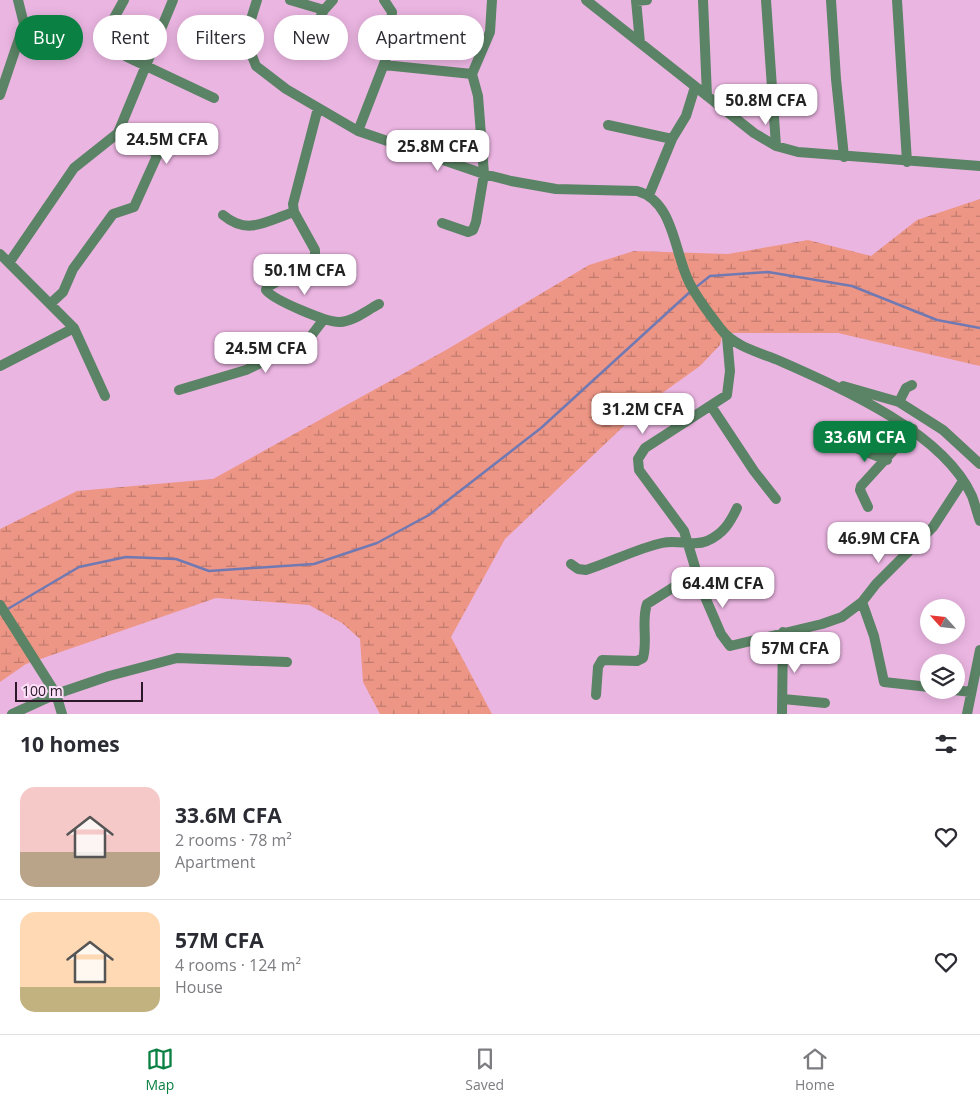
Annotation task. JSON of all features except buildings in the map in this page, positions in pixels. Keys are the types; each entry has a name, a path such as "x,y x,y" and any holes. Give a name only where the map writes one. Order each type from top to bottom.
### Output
{"street":[{"path":"0,95 24,24 18,0"},
{"path":"124,0 104,36 105,44 214,98"},
{"path":"9,263 74,168 118,133 173,0"},
{"path":"257,0 248,29 249,52 256,66 286,89 358,130 484,174 556,189 637,191 649,195 659,203 689,282 727,337 730,371 727,395 645,448 638,460 639,470 681,524 689,544 696,573 717,625 730,646 763,640 783,632 833,621 862,602 876,584 933,526 963,481"},
{"path":"290,0 324,10"},
{"path":"321,15 333,0"},
{"path":"358,130 389,51 392,12 384,0"},
{"path":"442,223 468,232 473,230 484,174 478,96 472,74 490,32 492,0"},
{"path":"586,0 754,133 776,146 798,152 907,162 980,166"},
{"path":"640,0 640,43"},
{"path":"703,0 706,96"},
{"path":"766,0 776,146"},
{"path":"831,0 836,79 844,156"},
{"path":"897,0 907,162"},
{"path":"384,65 472,74"},
{"path":"649,195 672,139 686,116 695,87"},
{"path":"318,108 294,194 294,212 315,250 315,256 311,263 267,287 266,290 324,319 339,323 348,321 379,304"},
{"path":"608,124 672,139"},
{"path":"50,304 63,292 73,270 113,214 134,207 157,156 152,149 118,133"},
{"path":"222,215 234,224 249,227 294,212"},
{"path":"0,254 74,328 105,396"},
{"path":"180,390 246,370 299,344 315,333 324,319"},
{"path":"0,366 74,328"},
{"path":"727,337 818,378 913,429 963,481 972,496 980,521"},
{"path":"818,378 899,402 943,430 980,464"},
{"path":"899,402 906,388 912,385"},
{"path":"711,406 754,471 776,499"},
{"path":"868,506 860,490 861,486 887,460 913,429"},
{"path":"846,444 887,460"},
{"path":"571,564 578,569 586,570 662,543 676,540 689,544 706,541 725,530 738,508"},
{"path":"596,695 598,667 602,660 637,661 643,658 646,650 644,611 647,604 696,573"},
{"path":"862,602 874,636 884,682 920,686"},
{"path":"0,605 56,694 62,714"},
{"path":"782,714 783,632"},
{"path":"967,714 980,650"},
{"path":"12,714 56,694 110,676 177,658 287,662"},
{"path":"965,691 972,692"},
{"path":"783,699 825,703"}],"green space":[{"path":"980,199 980,366 838,333 723,333 720,345 700,366 647,404 505,539 451,637 492,714 380,714 363,682 360,639 342,623 309,605 216,598 26,664 0,682 0,529 77,491 213,479 446,350 589,265 634,251 728,254 808,240 871,256 917,220"}],"waterway":[{"path":"695,288 710,276 768,272 852,286 937,320 980,328"},
{"path":"6,610 79,567 126,557 176,559 209,571 314,564 377,543 429,515 541,428 691,291"}]}
